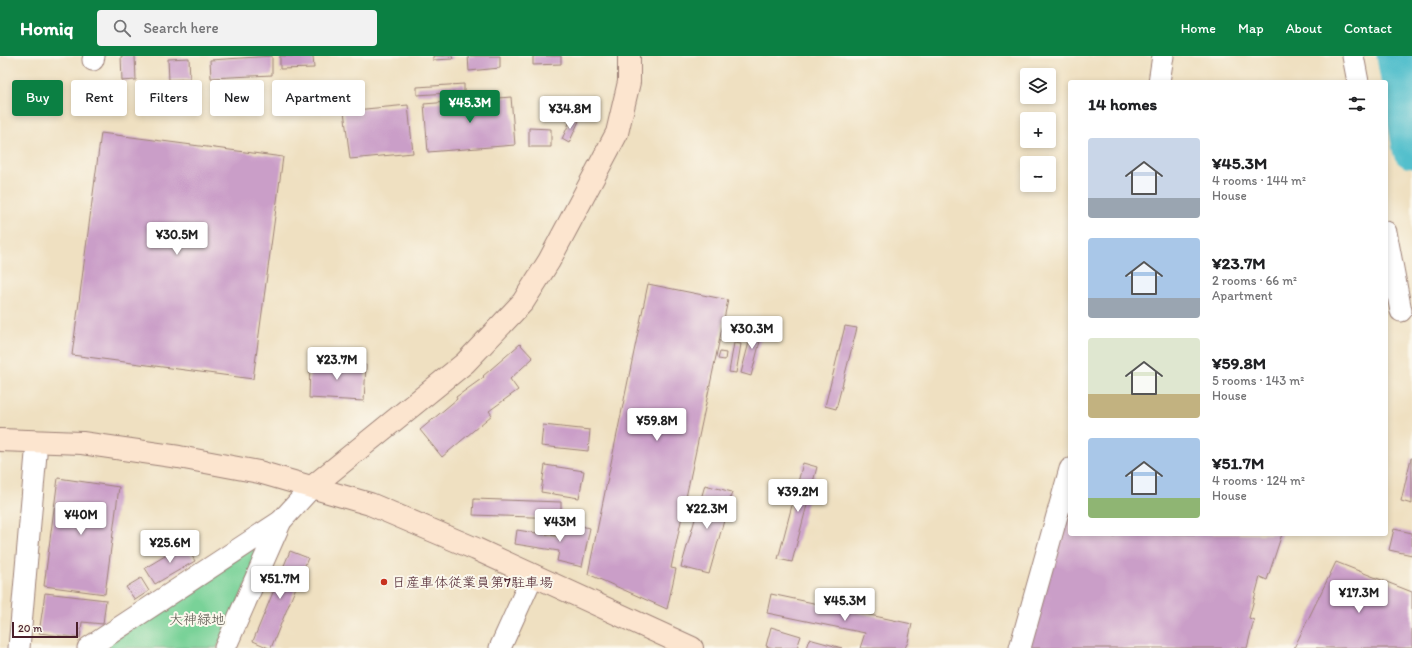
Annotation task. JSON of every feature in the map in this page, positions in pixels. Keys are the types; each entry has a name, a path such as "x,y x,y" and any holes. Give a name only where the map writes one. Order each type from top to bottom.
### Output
{"street":[{"path":"88,648 276,525 312,487 465,363 523,302 556,248 617,133 629,82 629,56"},
{"path":"1159,80 1163,56"},
{"path":"1353,56 1358,80"},
{"path":"1388,243 1400,310"},
{"path":"0,440 82,443 179,457 259,472 370,504 533,575 692,648"},
{"path":"19,648 36,454"},
{"path":"1020,648 1068,476"},
{"path":"225,648 276,525"},
{"path":"500,648 533,575"}],"green space":[{"name":"大神緑地","path":"268,536 217,648 103,648"}],"building":[{"path":"121,56 135,56 136,80 122,80"},
{"path":"272,56 272,75 211,78 210,60"},
{"path":"280,56 313,56 314,68 280,69"},
{"path":"433,56 452,56 453,59 433,60"},
{"path":"468,56 500,56 500,68 469,71"},
{"path":"533,56 561,56 561,64 533,65"},
{"path":"189,58 190,79 169,80 168,59"},
{"path":"464,84 464,92 417,95 417,87"},
{"path":"511,97 515,145 428,152 424,104"},
{"path":"408,105 413,153 350,159 345,116 365,116 365,109"},
{"path":"572,117 579,121 569,143 562,139"},
{"path":"529,128 551,129 551,147 529,147"},
{"path":"101,133 283,157 253,379 72,355"},
{"path":"648,284 728,300 671,568 676,569 667,609 588,574"},
{"path":"754,323 764,326 751,376 741,373"},
{"path":"845,326 857,328 836,409 825,406"},
{"path":"725,327 744,330 743,337 724,334"},
{"path":"734,343 741,344 736,373 729,372"},
{"path":"520,344 533,358 510,379 518,390 489,411 492,415 442,457 420,430 457,399 456,397 484,377 483,376"},
{"path":"720,352 726,353 725,360 718,359"},
{"path":"310,362 366,365 364,401 309,398"},
{"path":"543,425 590,430 588,451 541,446"},
{"path":"1412,458 1412,504 1401,501"},
{"path":"803,463 817,467 792,562 778,559"},
{"path":"545,465 584,471 579,498 541,492"},
{"path":"58,478 119,487 105,594 44,586"},
{"path":"705,485 732,492 709,574 681,567"},
{"path":"474,499 561,502 561,518 473,515"},
{"path":"1068,505 1068,536 1281,536 1267,580 1260,577 1249,618 1254,620 1247,648 1027,648"},
{"path":"565,523 590,528 582,567 557,561 559,551 515,544 517,530 562,537"},
{"path":"1394,529 1412,533 1412,555 1389,550"},
{"path":"185,544 195,561 155,584 145,568"},
{"path":"290,551 308,558 271,648 269,648 253,641"},
{"path":"1336,562 1412,592 1412,648 1294,648"},
{"path":"141,578 149,591 135,600 126,587"},
{"path":"45,593 106,600 103,624 82,622 80,638 39,633"},
{"path":"771,594 912,624 908,642 905,648 860,648 865,633 767,613"},
{"path":"771,627 801,636 797,648 774,648 766,646"},
{"path":"809,639 842,648 806,648"}],"waterway":[{"path":"1396,56 1412,149"}],"place":[{"name":"日産車体従業員第7駐車場","path":"384,582"}]}
